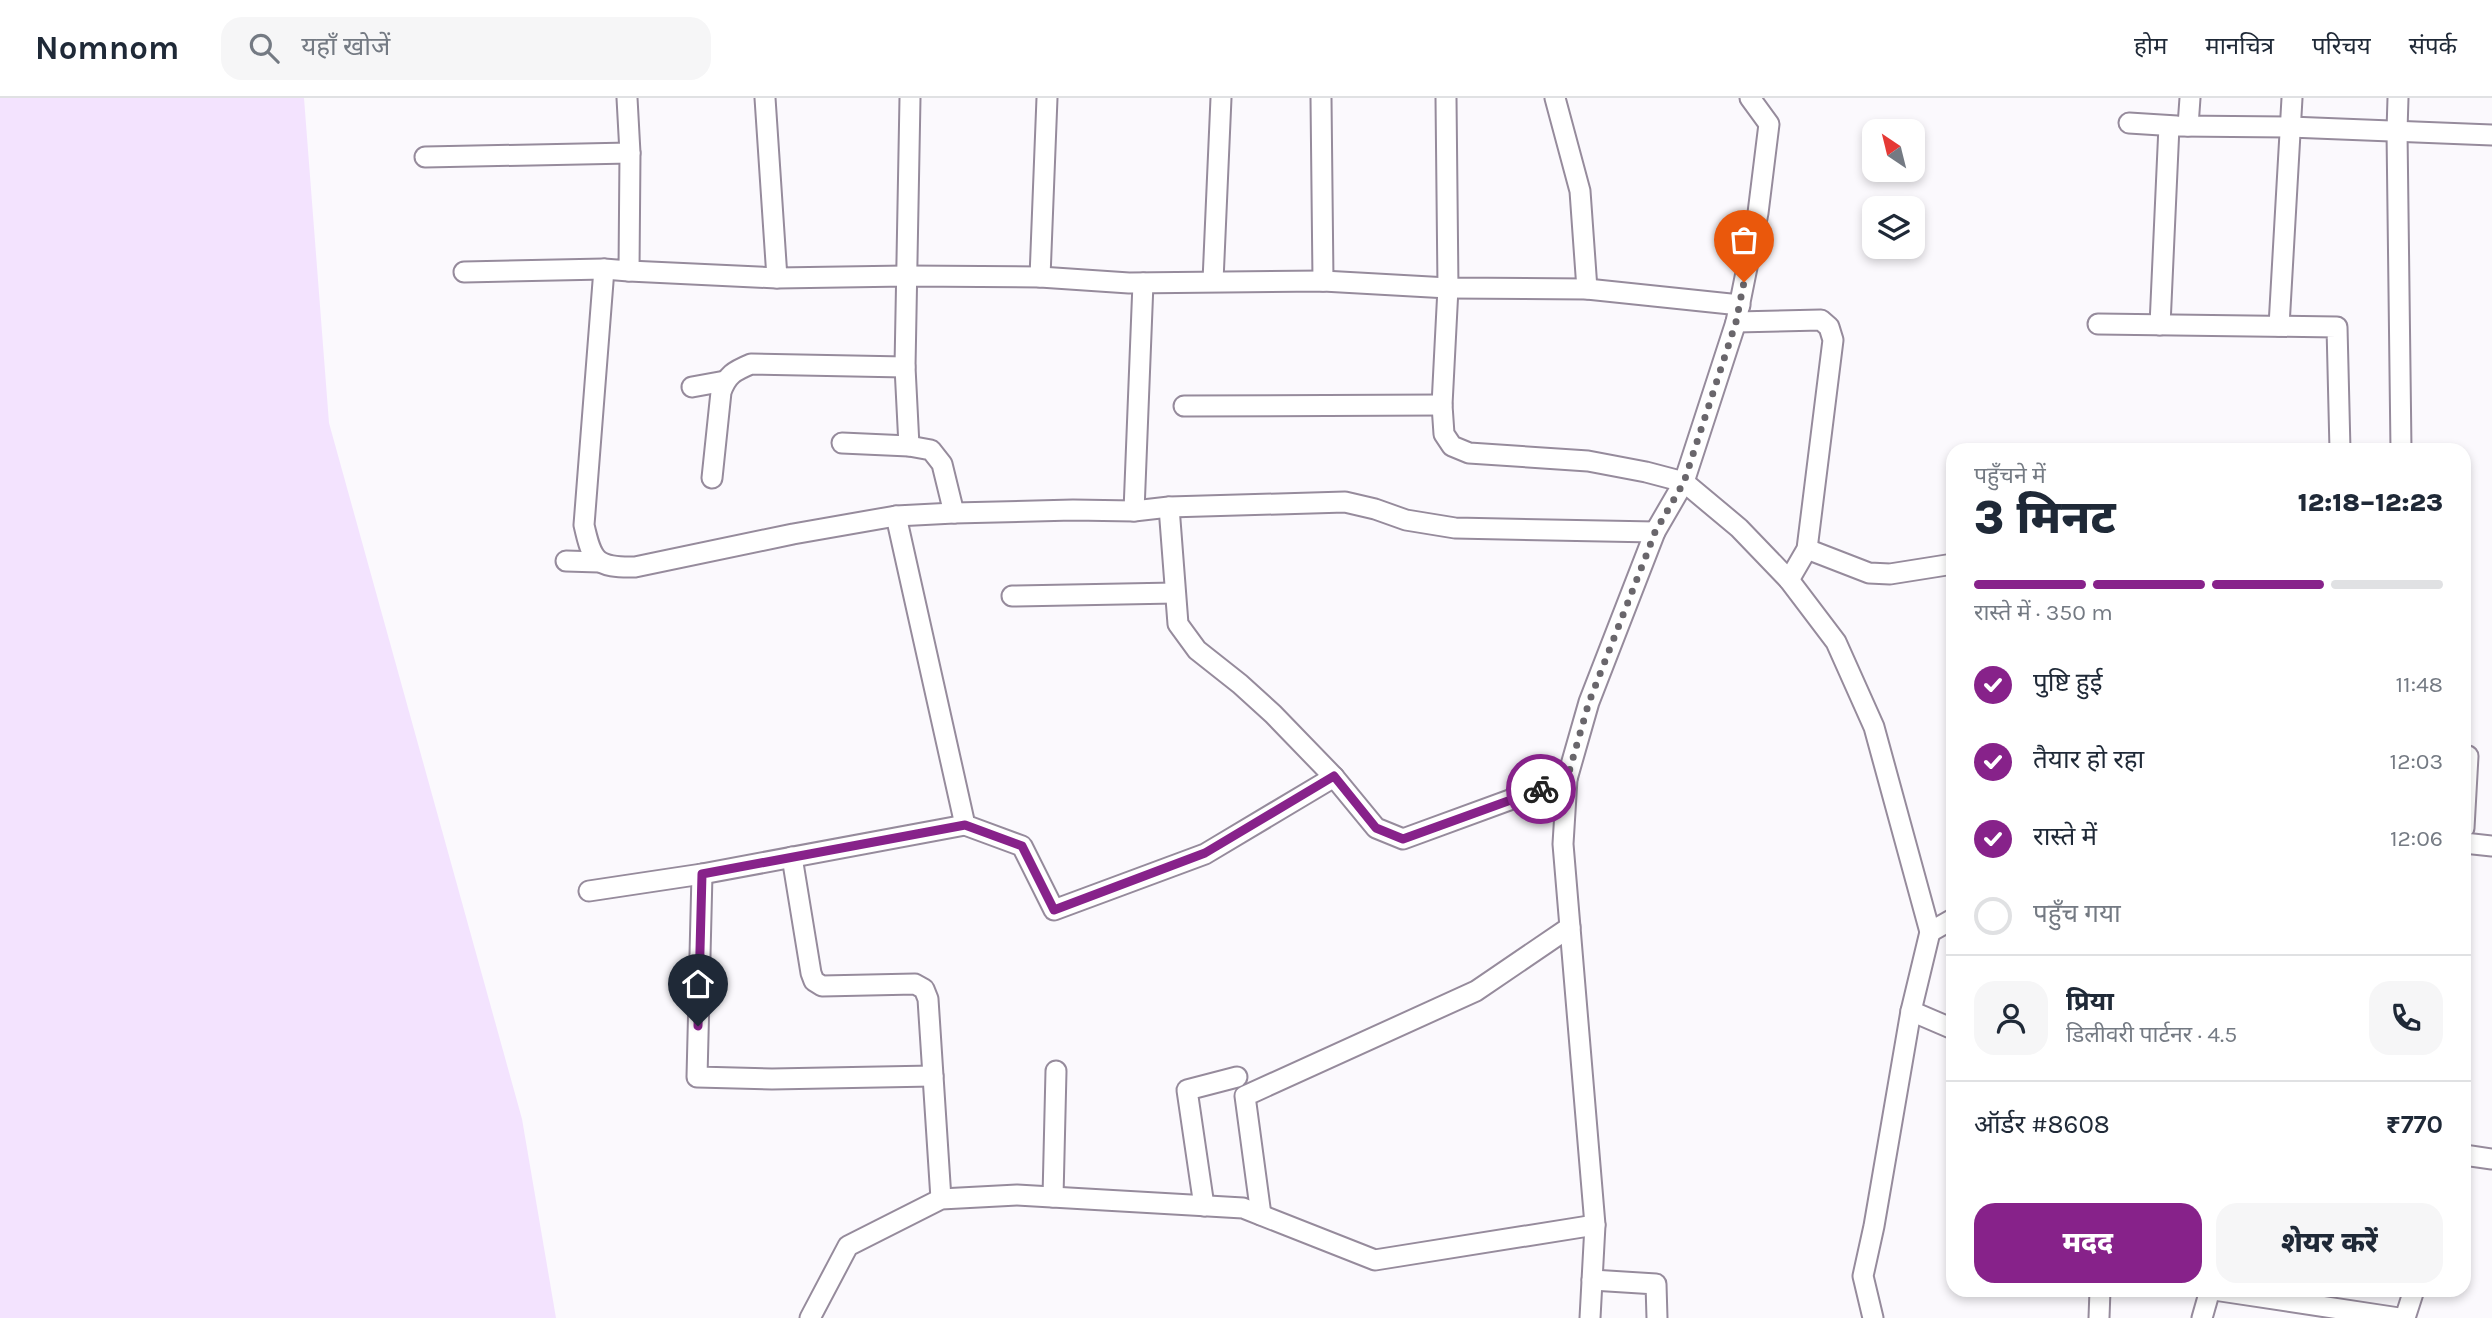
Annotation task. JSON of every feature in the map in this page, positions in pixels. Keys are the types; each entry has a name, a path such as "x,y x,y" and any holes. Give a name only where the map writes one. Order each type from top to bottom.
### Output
{"street":[{"path":"627,98 630,153 629,271"},
{"path":"765,98 777,278"},
{"path":"909,446 905,367 910,98"},
{"path":"1040,277 1047,98"},
{"path":"1213,281 1221,98"},
{"path":"1321,98 1323,281"},
{"path":"1446,98 1448,288 1442,405 1444,434 1452,446 1469,453 1588,461 1684,482 1739,528 1789,580 1836,642 1874,727 1930,932 1911,1011 1863,1276 1873,1318"},
{"path":"1556,98 1580,191 1587,289"},
{"path":"1590,1318 1595,1225 1563,844 1567,779 1589,702 1655,532 1684,482 1738,313 1758,213 1769,124 1751,98"},
{"path":"2161,325 2179,126 2190,98"},
{"path":"2280,326 2292,98"},
{"path":"2398,98 2401,443"},
{"path":"2129,123 2492,135"},
{"path":"425,158 630,153"},
{"path":"598,562 590,550 584,525 604,269"},
{"path":"464,272 604,269 777,278 1040,277 1128,283 1323,281 1448,288 1587,289 1738,313 1821,320 1829,327 1833,340 1807,549 1789,580"},
{"path":"1128,283 1134,511"},
{"path":"2098,324 2337,327 2340,443"},
{"path":"712,478 721,392 733,371 751,364 905,367"},
{"path":"692,387 725,381"},
{"path":"1184,406 1442,405"},
{"path":"842,443 909,446 931,450 942,464 954,513"},
{"path":"566,561 635,567 896,516 1073,510 1134,511 1169,507 1307,502 1345,502 1406,520 1455,528 1655,532"},
{"path":"1169,507 1178,624 1197,650 1249,691 1334,776 1376,828 1403,839 1567,779"},
{"path":"896,516 965,825"},
{"path":"1807,549 1869,573 1890,574 1946,565"},
{"path":"1012,596 1175,593"},
{"path":"589,891 702,874 965,825 1022,846 1054,910 1205,853 1334,776"},
{"path":"2471,844 2492,846"},
{"path":"792,857 814,981 822,986 915,985 924,989 928,999 941,1199"},
{"path":"702,874 697,1077 772,1079 933,1076"},
{"path":"1930,932 1946,923"},
{"path":"1261,1215 1245,1096 1476,991 1570,927"},
{"path":"1911,1011 1946,1026"},
{"path":"1053,1197 1056,1070"},
{"path":"1204,1206 1187,1090 1237,1077"},
{"path":"2471,1157 2492,1159"},
{"path":"810,1318 848,1246 941,1199 1017,1195 1243,1208 1375,1259 1595,1225"},
{"path":"1592,1280 1656,1284 1657,1318"},
{"path":"2099,1318 2100,1297"},
{"path":"2202,1318 2210,1297"},
{"path":"2251,1297 2399,1318"},
{"path":"2405,1318 2412,1297"}],"shaded area":[{"path":"0,98 304,98 329,423 522,1119 556,1318 0,1318"}],"way so far":[{"path":"1541,789 1567,779 1589,702 1655,532 1684,482 1736,322 1744,282"}],"route":[{"path":"698,1026 702,874 965,825 1022,846 1054,910 1205,853 1334,776 1376,828 1403,839 1541,789"}]}
